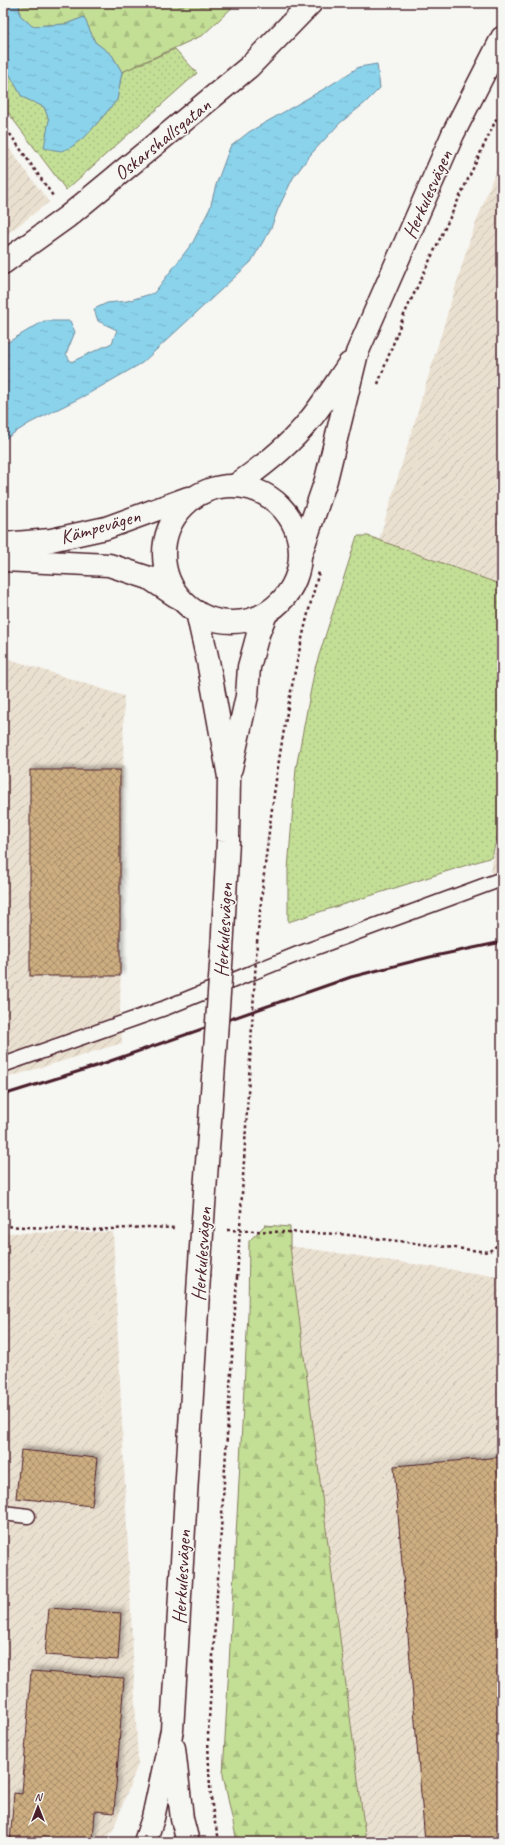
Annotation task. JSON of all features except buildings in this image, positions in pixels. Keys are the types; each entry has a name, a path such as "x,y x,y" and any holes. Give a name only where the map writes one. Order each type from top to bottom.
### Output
{"street":[{"name":"Oskarshallsgatan","path":"3,263 67,217 249,67 311,3"},
{"name":"Herkulesvägen","path":"301,553 326,480 357,353 453,134 502,38"},
{"name":"Herkulesvägen","path":"236,485 260,468 287,444 308,422 357,353"},
{"path":"236,485 256,489 274,499 292,520 298,533 301,553 299,571 292,588 281,603 266,614 247,621 227,622 207,618 178,597 167,578 163,555 166,532 177,512 193,497 214,487 236,485"},
{"name":"Kämpevägen","path":"3,544 51,540 106,528 193,497"},
{"name":"Kämpevägen","path":"3,560 109,565 149,578 178,597"},
{"name":"Herkulesvägen","path":"145,1842 153,1818 172,1730 199,1276 222,951 228,841 229,777 208,661 197,612"},
{"name":"Herkulesvägen","path":"229,777 247,696 249,667 258,634 266,614"},
{"name":"Herkulesvägen","path":"172,1730 182,1819 188,1842"}],"lane":[{"path":"3,1065 165,1008 298,954 502,879"},
{"path":"3,1513 28,1516"}],"path":[{"path":"376,388 404,315 502,107"},
{"path":"3,124 67,217"},
{"path":"220,1842 213,1821 209,1776 208,1735 257,942 267,838 277,769 309,606 319,571"},
{"path":"3,1226 93,1230 147,1227 178,1228"},
{"path":"224,1230 340,1234 488,1252 502,1242"}],"shaded area":[{"path":"3,140 49,202 3,237"},
{"path":"502,154 502,596 371,566 470,239"},
{"path":"3,657 124,696 120,1014 122,1043 3,1079"},
{"path":"502,821 502,878 490,872"},
{"path":"113,1232 138,1764 113,1830 104,1842 3,1842 3,1233"},
{"path":"290,1246 502,1277 502,1842 366,1842"}],"green space":[{"path":"19,3 237,3 203,35 122,72 112,55 95,42 84,17 66,24 32,26 20,15"},
{"path":"175,49 197,73 66,190 3,106 3,62 22,97 44,107 49,120 45,147 87,135 117,100 122,72"},
{"path":"357,536 368,536 502,585 502,818 492,857 288,922 288,870 296,768 315,668"},
{"path":"265,1225 290,1227 290,1246 366,1842 237,1842 223,1775 248,1314 249,1241"}],"water":[{"path":"3,3 19,3 20,15 32,26 66,24 84,17 95,42 112,55 122,72 117,100 87,135 70,148 61,151 44,148 49,120 44,107 22,97 3,62"},
{"path":"377,64 380,88 365,103 340,123 311,154 293,178 278,209 271,228 251,262 142,363 86,395 30,423 3,440 3,345 44,321 70,321 75,332 66,354 71,362 112,343 117,330 98,321 94,309 107,303 127,301 154,293 193,242 210,208 216,185 230,147 249,132 359,67"}],"railway":[{"path":"3,1095 96,1066 351,977 430,957 502,942"}]}
